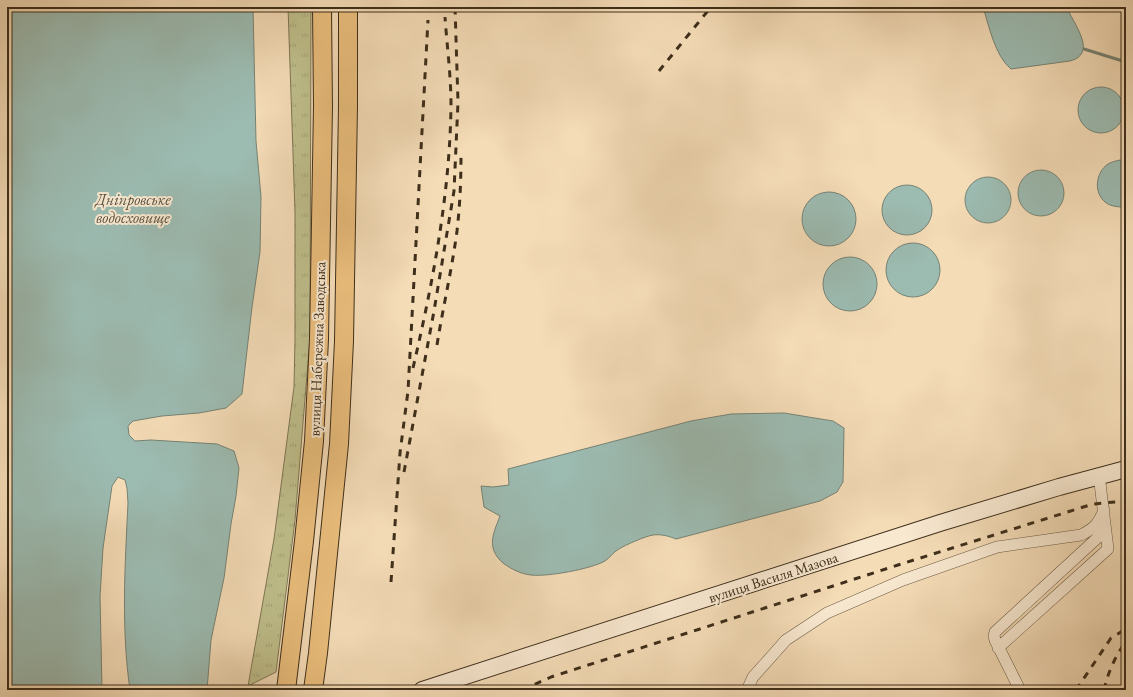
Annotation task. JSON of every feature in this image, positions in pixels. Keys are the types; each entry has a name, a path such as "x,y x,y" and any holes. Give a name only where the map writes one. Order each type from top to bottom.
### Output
{"main road":[{"name":"вулиця Набережна Заводська","path":"286,690 305,533 314,441 319,339 323,106 322,7"},
{"name":"вулиця Набережна Заводська","path":"312,690 318,653 339,444 345,294 348,7"}],"street":[{"name":"вулиця Василя Мазова","path":"422,690 1011,500 1099,475 1126,469"},
{"path":"1020,690 998,648 1108,549 1099,475"},
{"path":"747,690 753,677 786,640 827,613 903,580 997,547 1081,535 1091,530 1098,524 1104,510"}],"green space":[{"path":"288,7 311,7 310,338 295,520 276,672 248,686 274,539 294,387 295,212"}],"water":[{"name":"Дніпровське водосховище","path":"7,7 253,7 256,141 261,197 260,252 242,394 226,408 199,413 162,416 133,421 128,426 129,435 135,441 151,440 217,444 234,451 239,468 236,496 224,578 211,640 207,690 130,690 125,643 125,573 128,503 125,480 118,477 112,486 103,548 100,596 102,690 7,690"},
{"path":"983,7 1064,7 1068,10 1082,39 1082,52 1078,57 1070,61 1011,69 1005,63 997,49 990,32"},
{"path":"1106,87 1118,93 1123,101 1123,119 1118,127 1110,132 1096,133 1084,127 1079,119 1078,105 1084,93 1092,88"},
{"path":"1120,160 1126,161 1126,207 1107,204 1101,198 1098,188 1099,177 1104,168 1109,163"},
{"path":"1046,170 1058,176 1063,184 1063,202 1058,210 1050,215 1036,216 1024,210 1019,202 1018,188 1024,176 1032,171"},
{"path":"993,177 1005,183 1010,191 1010,209 1005,217 997,222 983,223 971,217 966,209 965,195 971,183 979,178"},
{"path":"902,185 912,185 925,192 932,205 932,215 925,228 912,235 902,235 893,231 886,224 882,215 882,205 886,196 893,189"},
{"path":"829,192 839,194 848,200 854,209 856,219 854,229 848,238 839,244 829,246 819,244 810,238 804,229 802,219 804,209 810,200 819,194"},
{"path":"908,243 918,243 928,247 936,255 940,265 940,275 936,285 928,293 918,297 908,297 898,293 890,285 886,275 886,265 890,255 898,247"},
{"path":"845,257 855,257 869,265 875,274 877,284 875,294 869,303 855,311 845,311 835,306 828,299 823,289 823,279 828,269 835,262"},
{"path":"784,413 833,421 844,428 843,482 837,492 820,501 676,539 662,535 650,536 622,547 605,561 590,567 569,572 547,575 524,574 503,563 494,552 492,541 493,535 500,516 484,507 481,486 493,487 509,485 508,469 691,421 731,414"}],"waterway":[{"path":"1084,49 1126,62"}],"railway":[{"path":"404,472 434,311 454,191 458,102 455,7"},
{"path":"659,71 711,7"},
{"path":"413,368 434,270 444,204 450,138 451,105 450,72 445,17"},
{"path":"391,582 400,453 408,391 428,20"},
{"path":"437,345 457,231 461,155"},
{"path":"522,690 551,677 898,565 1093,504 1126,501"},
{"path":"1076,690 1111,638 1126,629"},
{"path":"1104,690 1112,665 1126,641"}]}
